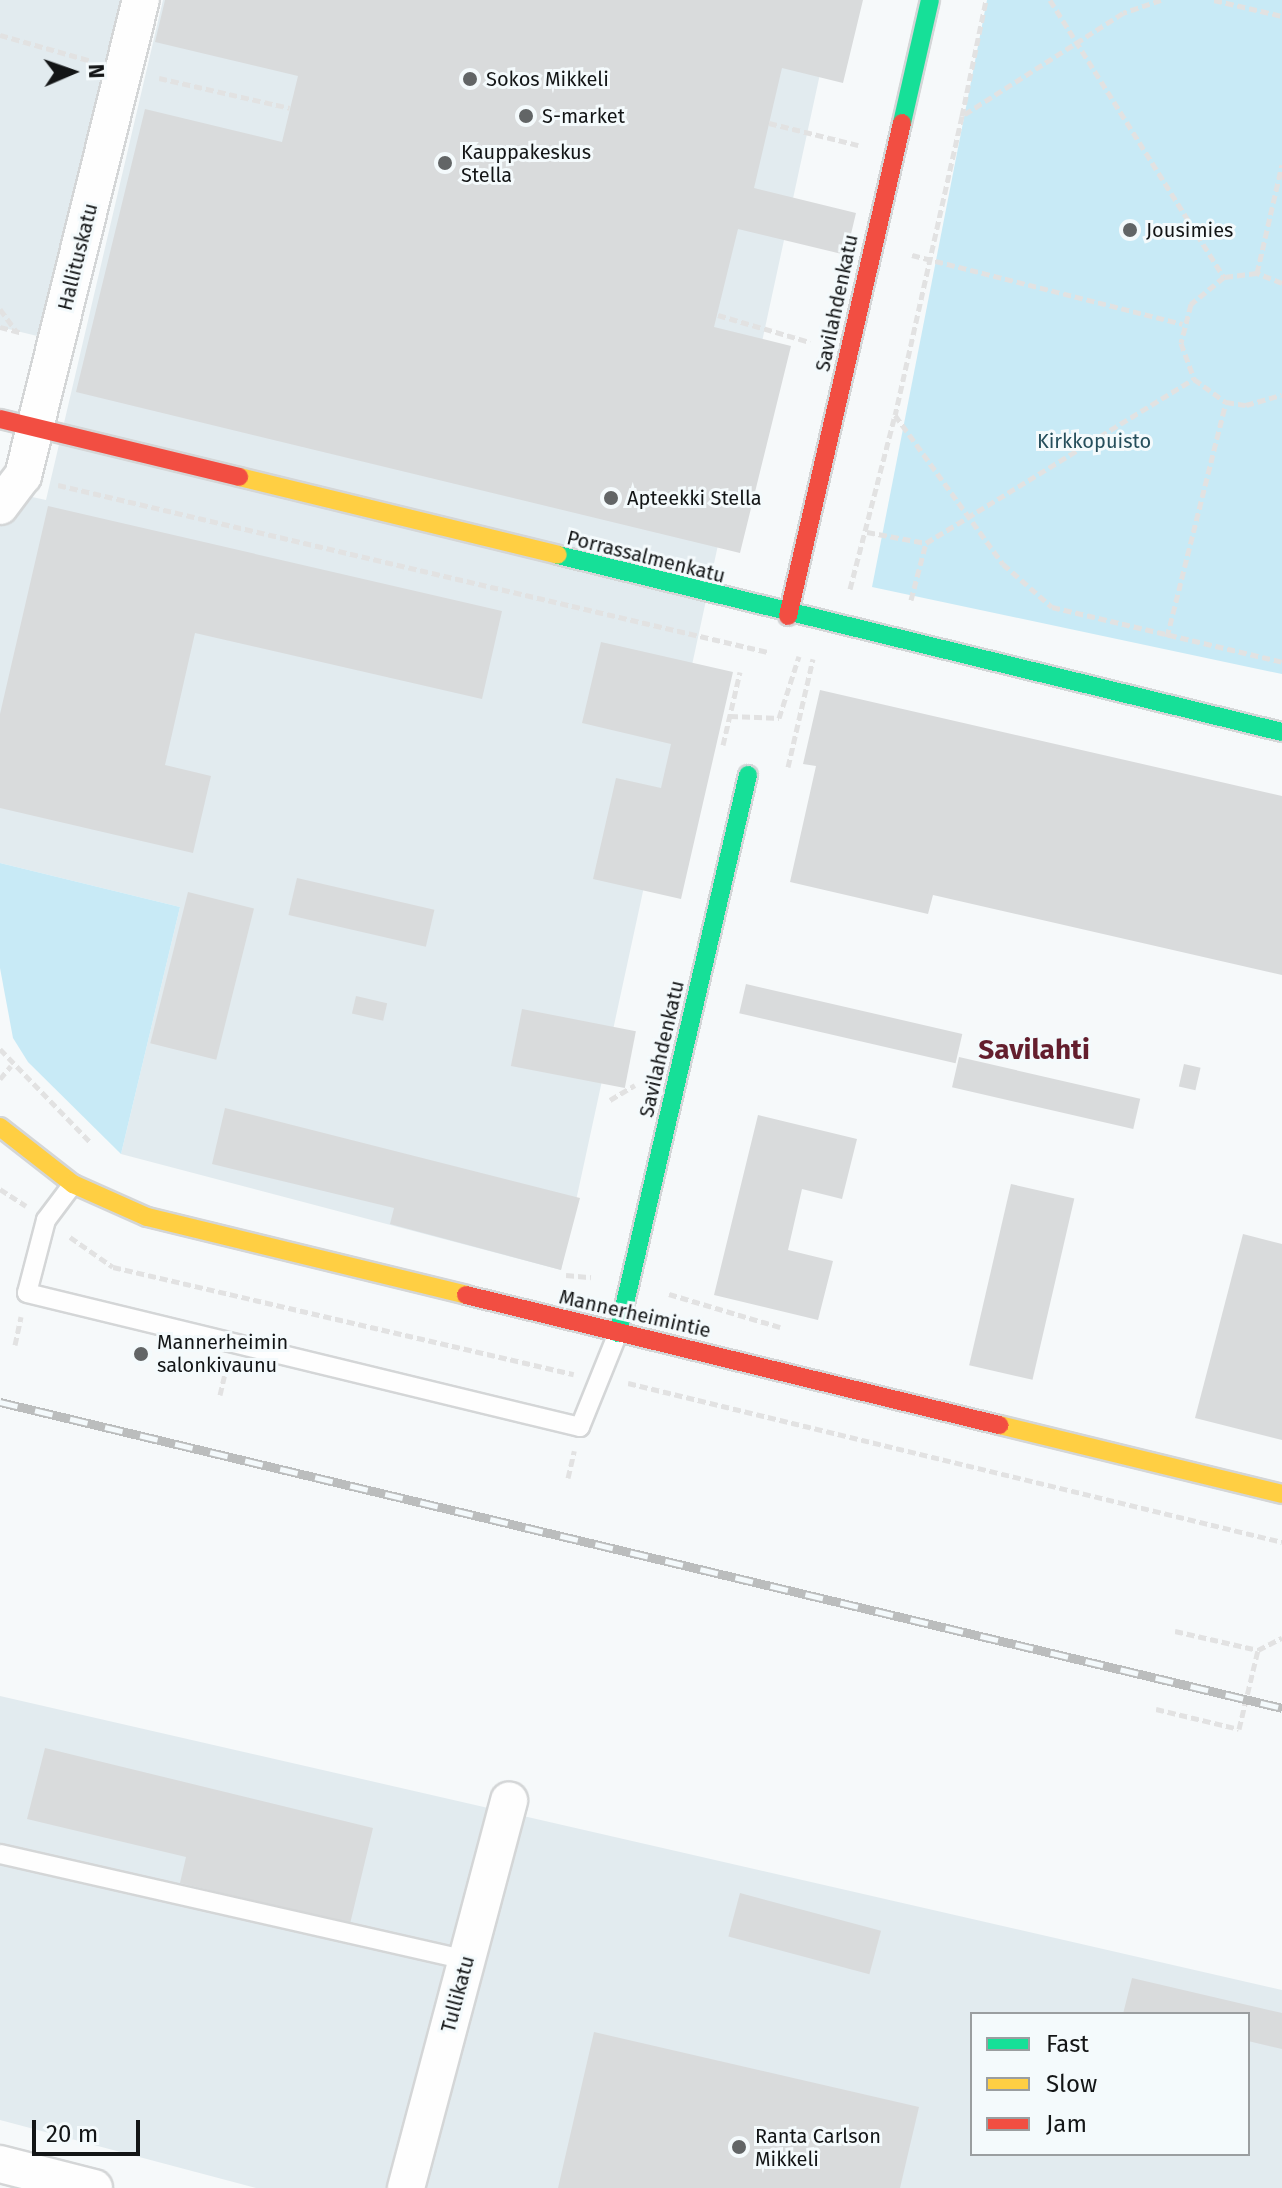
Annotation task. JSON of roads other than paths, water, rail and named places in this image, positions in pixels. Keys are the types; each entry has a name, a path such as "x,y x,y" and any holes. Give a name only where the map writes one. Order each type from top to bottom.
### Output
{"street":[{"name":"Hallituskatu","path":"0,506 23,476 141,0"},
{"name":"Savilahdenkatu","path":"788,616 930,0"},
{"name":"Porrassalmenkatu","path":"0,419 788,616 1282,732"},
{"name":"Savilahdenkatu","path":"618,1333 748,775"},
{"name":"Mannerheimintie","path":"0,1127 73,1184 147,1217 1282,1494"},
{"name":"Tullikatu","path":"406,2188 509,1800"},
{"path":"0,2164 94,2188"}],"lane":[{"path":"73,1184 46,1220 27,1293 580,1427 618,1333"},
{"path":"0,1854 467,1960"}],"railway":[{"path":"0,1402 1282,1708"}],"place":[{"name":"Sokos Mikkeli","path":"470,79"},
{"name":"S-market","path":"526,116"},
{"name":"Kauppakeskus Stella","path":"445,163"},
{"name":"Jousimies","path":"1130,230"},
{"name":"Apteekki Stella","path":"611,498"},
{"name":"Mannerheimin salonkivaunu","path":"141,1354"},
{"name":"Ranta Carlson Mikkeli","path":"739,2147"}],"district":[{"name":"Savilahti","path":"1034,1050"}],"park label":[{"name":"Kirkkopuisto","path":"1094,441"}]}
